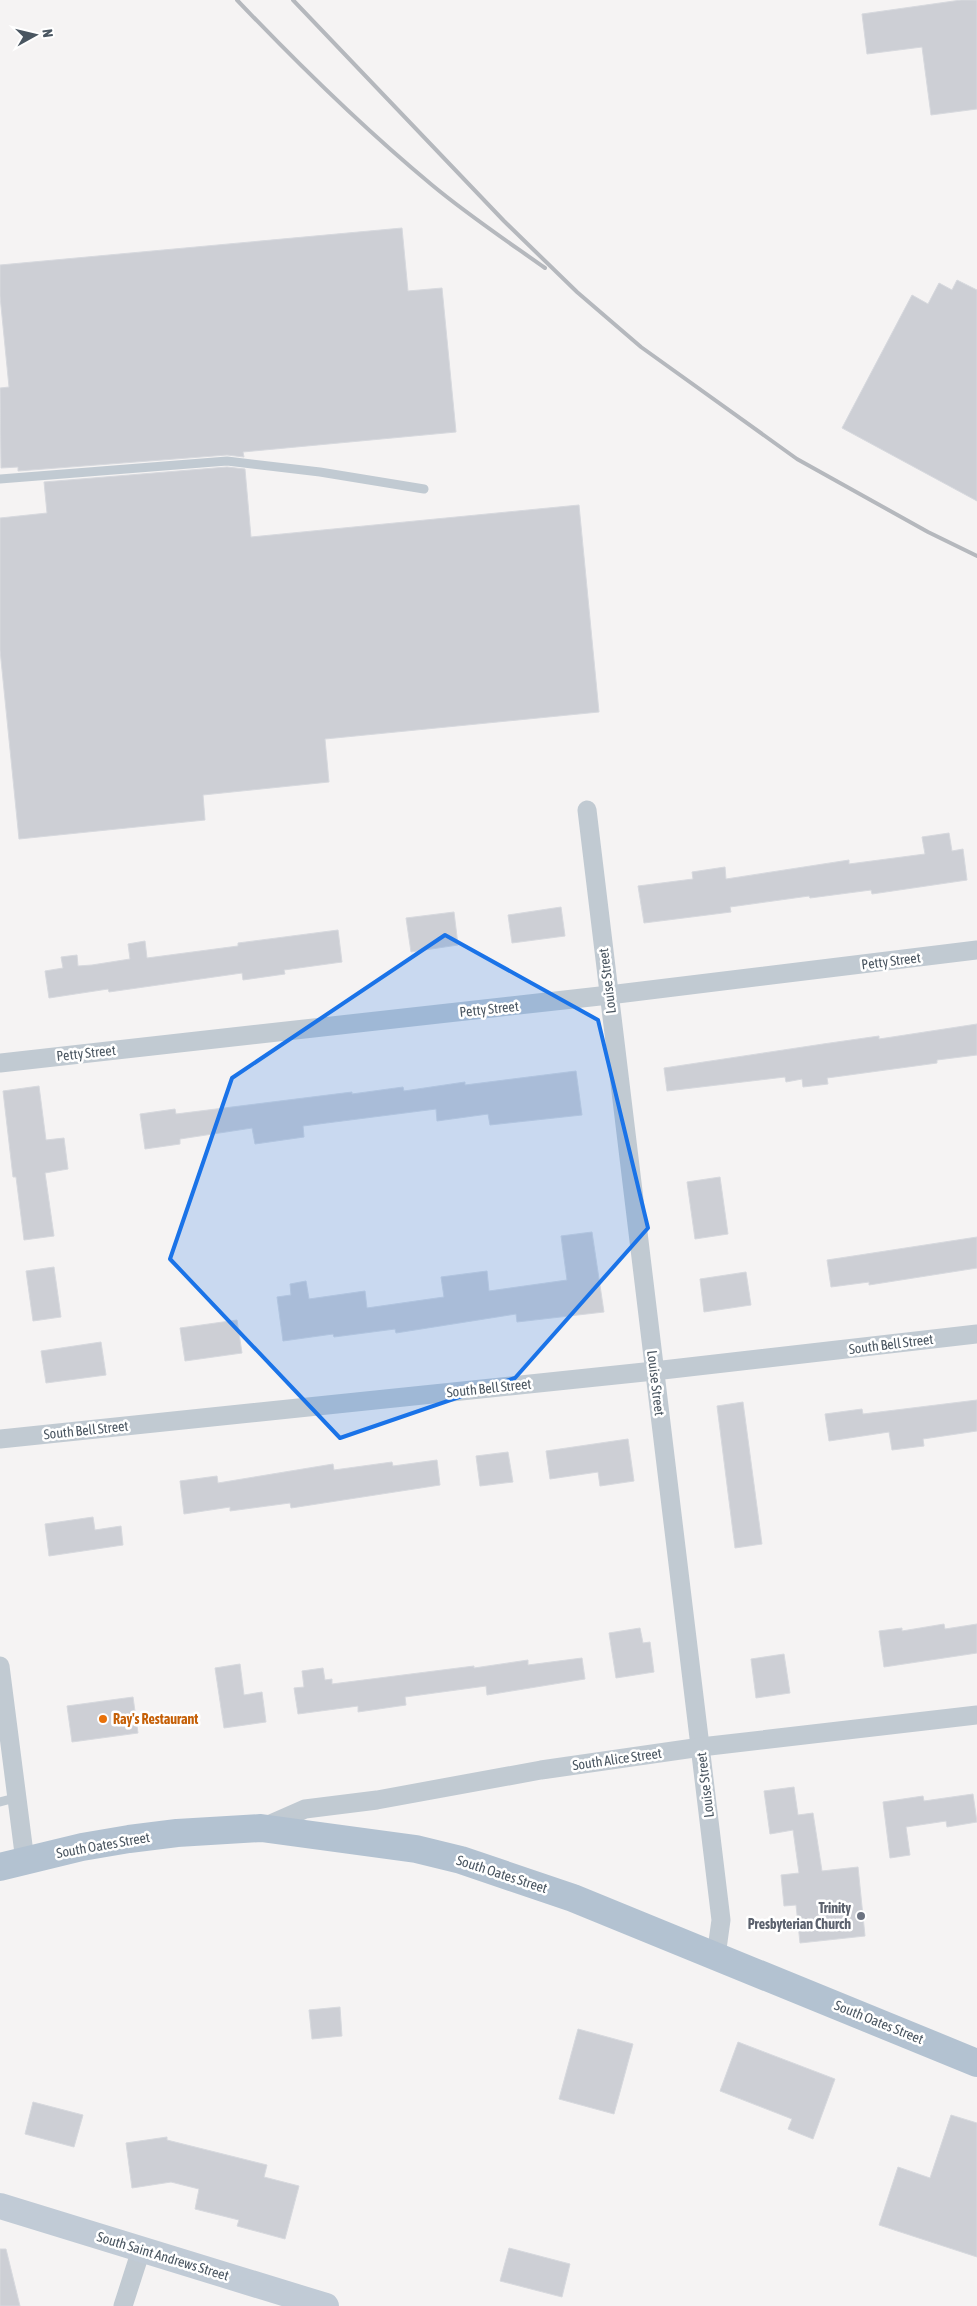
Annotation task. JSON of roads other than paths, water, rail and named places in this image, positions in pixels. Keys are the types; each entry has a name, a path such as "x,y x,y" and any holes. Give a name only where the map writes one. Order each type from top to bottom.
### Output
{"main road":[{"name":"South Oates Street","path":"12,1864 129,1839 177,1833 261,1828 416,1849 461,1860 573,1898 977,2062"}],"street":[{"name":"Louise Street","path":"587,810 721,1920 716,1956"},
{"name":"Petty Street","path":"0,1063 609,995 977,950"},
{"name":"South Bell Street","path":"0,1439 654,1371 977,1334"},
{"path":"0,1666 12,1864"},
{"name":"South Alice Street","path":"261,1828 305,1810 377,1800 540,1770 701,1747 977,1715"},
{"name":"South Saint Andrews Street","path":"0,2206 326,2306"},
{"path":"123,2306 141,2250"}],"lane":[{"path":"0,479 228,461 320,472 424,489"}],"railway":[{"path":"237,0 332,96 406,163 460,207 545,268"},
{"path":"293,0 504,221 577,292 641,347 797,459 928,532 977,556"}],"place":[{"name":"Ray's Restaurant","path":"103,1719"},
{"name":"Trinity Presbyterian Church","path":"861,1916"}]}
